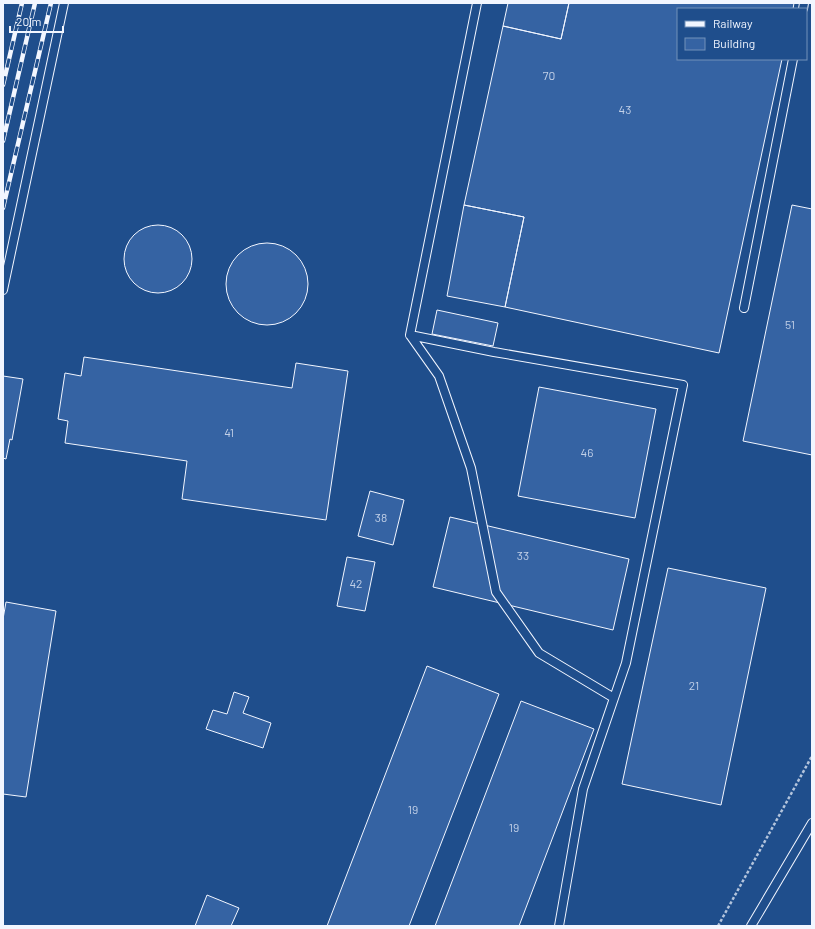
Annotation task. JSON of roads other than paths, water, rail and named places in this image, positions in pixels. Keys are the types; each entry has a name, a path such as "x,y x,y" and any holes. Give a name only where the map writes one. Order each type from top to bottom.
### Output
{"lane":[{"path":"3,290 64,3"},
{"path":"477,3 410,335 439,376 471,468 496,592 539,653 585,682 614,698"},
{"path":"744,308 793,60"},
{"path":"410,335 494,352 683,385 626,663 583,789 559,926"},
{"path":"752,926 812,823"}],"railway":[{"path":"3,85 22,3"},
{"path":"3,141 35,3"},
{"path":"3,208 51,3"}]}
